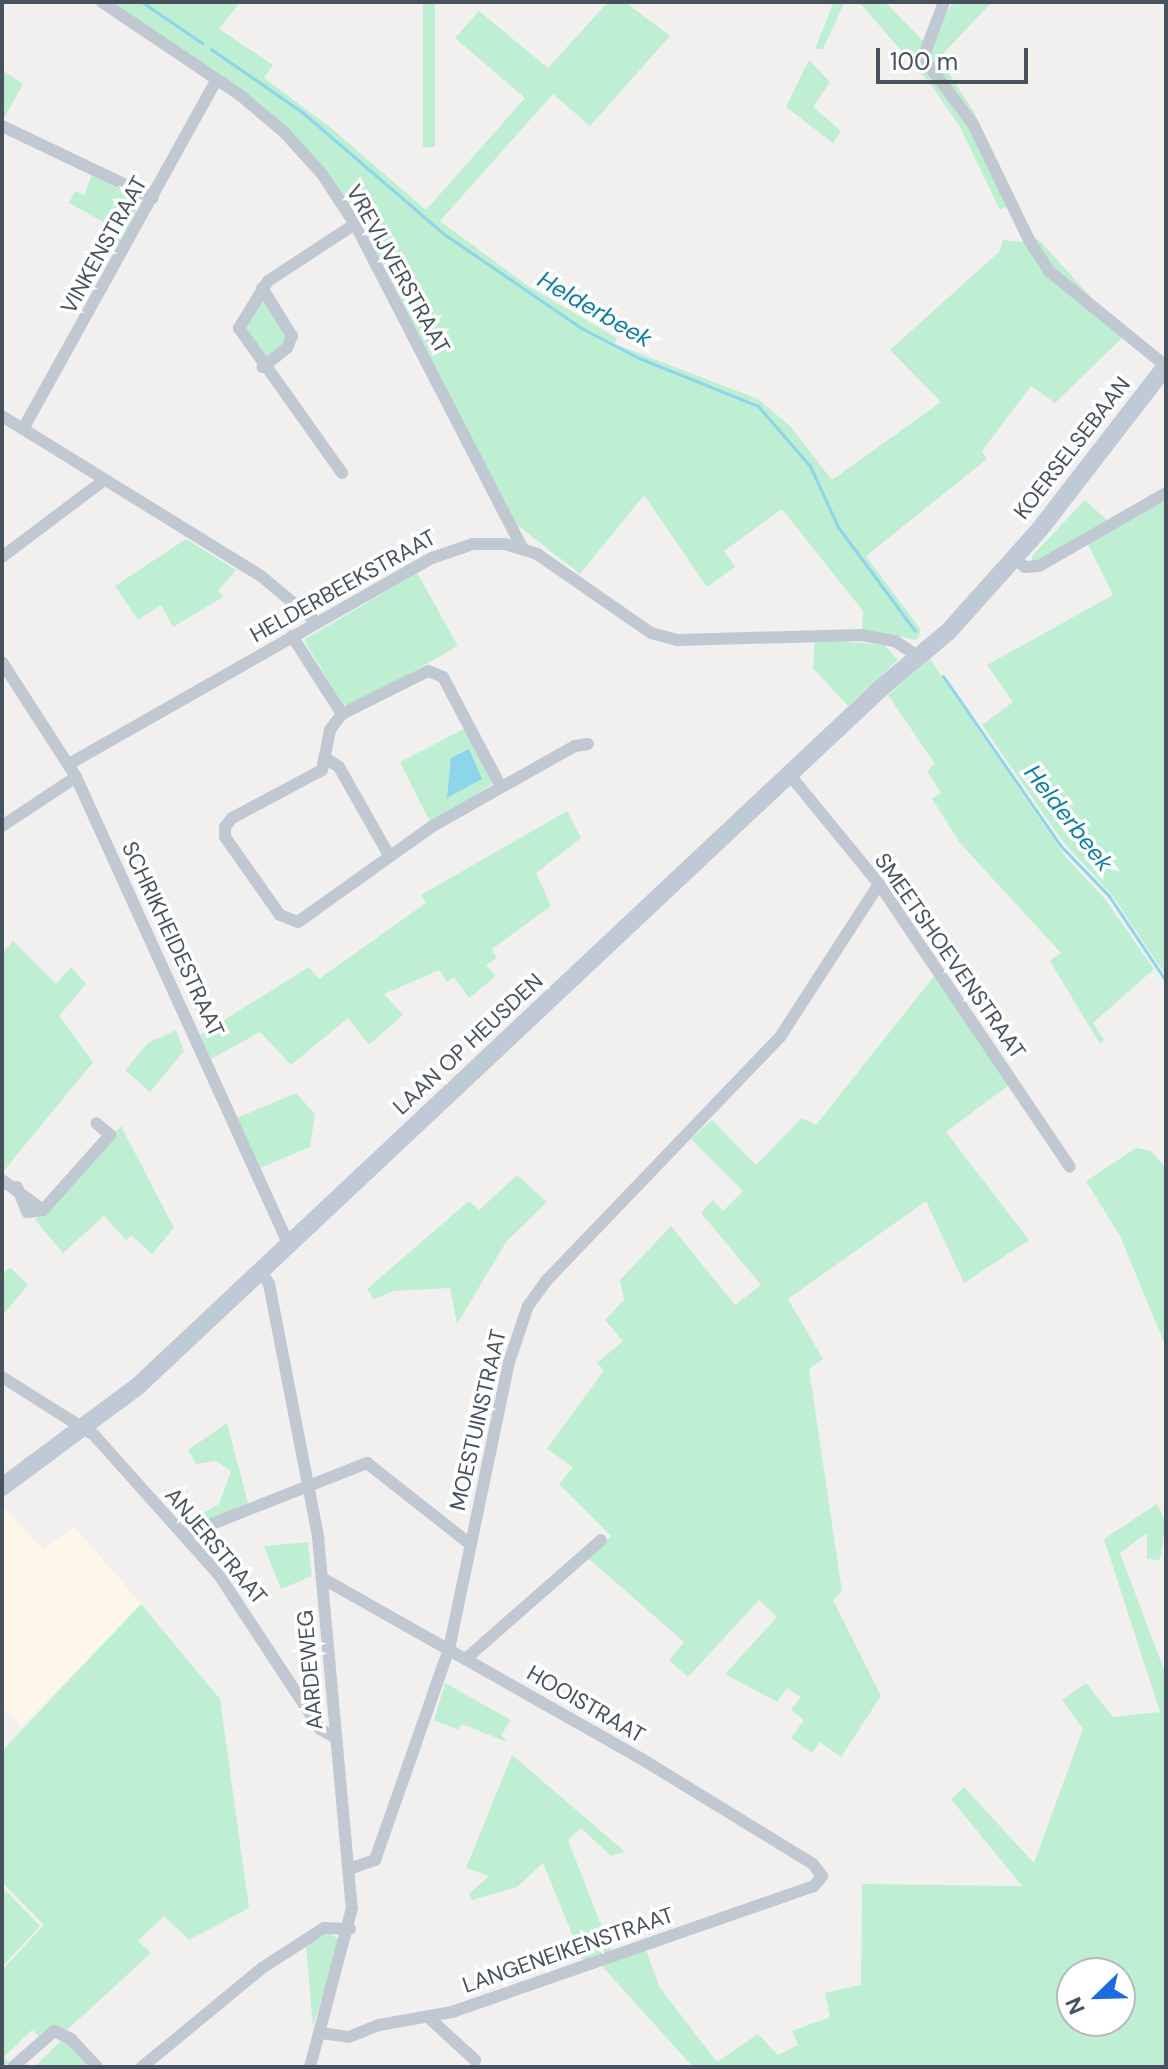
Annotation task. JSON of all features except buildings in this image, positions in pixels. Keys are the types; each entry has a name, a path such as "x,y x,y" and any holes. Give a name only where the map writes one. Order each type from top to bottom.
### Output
{"street":[{"name":"VREVIJVERSTRAAT","path":"102,2 217,79 284,132 322,174 355,224 522,548"},
{"name":"KOERSELSEBAAN","path":"916,655 1014,558 1166,366 1049,271 973,124 923,58 944,2"},
{"name":"VINKENSTRAAT","path":"23,429 217,79"},
{"path":"2,126 153,198"},
{"path":"342,473 239,331 262,288 355,224"},
{"path":"262,288 292,336 287,348 263,367"},
{"path":"2,416 261,576 316,622"},
{"path":"2,557 103,481"},
{"path":"1014,558 1025,567 1039,566 1166,493"},
{"name":"HELDERBEEKSTRAAT","path":"69,764 316,622 458,547 489,543 522,548 552,562 651,633 678,640 861,635 895,641 916,655"},
{"path":"292,636 342,714"},
{"name":"LAAN OP HEUSDEN","path":"2,1487 138,1386 916,655"},
{"name":"SCHRIKHEIDESTRAAT","path":"2,662 76,777 288,1243"},
{"path":"501,787 439,673 422,673 342,714 330,730 327,759 317,773 228,821 224,831 230,846 292,923 501,787 588,744"},
{"path":"327,759 339,767 390,857"},
{"name":"SMEETSHOEVENSTRAAT","path":"789,774 879,884 1070,1167"},
{"path":"2,826 76,777"},
{"name":"MOESTUINSTRAAT","path":"349,1869 375,1860 449,1649 509,1362 528,1306 565,1261 780,1037 879,884"},
{"path":"2,1180 17,1187 43,1210 110,1135 96,1123"},
{"name":"AARDEWEG","path":"260,1270 269,1284 309,1482 322,1578 349,1869 350,1929 310,2067"},
{"name":"ANJERSTRAAT","path":"2,1377 94,1435 184,1535 256,1626 320,1729 336,1738"},
{"path":"184,1535 354,1465 374,1465 459,1540 470,1544"},
{"path":"468,1657 601,1540"},
{"name":"HOOISTRAAT","path":"322,1578 468,1657 799,1856 822,1876"},
{"name":"LANGENEIKENSTRAAT","path":"321,2033 349,2037 379,2025 428,2017 814,1886 822,1876"},
{"path":"142,2067 262,1968 324,1928 350,1929"},
{"path":"428,2017 475,2060"},
{"path":"13,2067 54,2031 71,2039 97,2067"}],"shaded area":[{"path":"2,1506 43,1549 75,1527 141,1604 21,1727 2,1706"}],"green space":[{"path":"112,2 240,2 219,29 273,65 264,78 331,128 426,210 525,98 455,38 479,11 548,68 608,2 625,2 670,36 590,126 553,94 440,221 528,286 617,338 615,344 758,399 790,426 832,480 941,402 890,350 1000,251 1003,240 1033,243 1028,232 1042,243 1125,335 1055,403 1031,386 982,451 987,459 866,556 921,630 917,640 862,629 863,611 782,509 724,551 735,567 707,587 644,495 580,574 515,523 378,255 303,144 257,101"},
{"path":"423,2 435,2 435,147 423,147"},
{"path":"834,2 845,2 823,49 815,49"},
{"path":"859,2 885,2 924,42 954,2 992,2 939,58 974,112 1014,202 1000,210 960,127 931,85"},
{"path":"809,60 830,82 813,107 841,131 833,143 786,107"},
{"path":"2,70 23,84 3,120 2,120"},
{"path":"92,175 141,201 120,245 105,223 69,203 75,191 84,195"},
{"path":"261,297 289,337 269,358 257,356 242,332"},
{"path":"1166,498 1166,976 1112,895 1063,842 982,725 1013,702 987,665 1113,595 1088,544"},
{"path":"1085,500 1109,522 1033,563 1032,556"},
{"path":"186,539 236,570 218,591 223,597 173,627 161,605 138,620 115,586"},
{"path":"417,573 458,646 356,704 343,705 304,640"},
{"path":"815,639 884,645 898,660 848,706 813,668"},
{"path":"930,659 1065,856 1105,899 1154,969 1093,1023 1104,1040 1100,1044 1050,961 1061,953 960,843 932,799 941,793 927,771 935,764 888,695"},
{"path":"466,728 492,784 431,824 400,762"},
{"path":"567,811 581,838 536,873 551,906 492,949 497,958 486,965 496,976 469,998 454,977 447,982 439,970 384,994 403,1015 369,1045 348,1018 291,1065 260,1032 211,1059 200,1035 309,967 319,979 426,903 421,895"},
{"path":"13,941 56,984 71,967 86,984 59,1016 93,1062 2,1173 2,954"},
{"path":"935,975 1009,1085 946,1132 1029,1240 964,1283 926,1201 788,1299 823,1359 809,1369 842,1591 833,1600 881,1696 841,1757 820,1742 812,1753 791,1738 804,1720 791,1710 801,1697 787,1688 777,1702 725,1674 777,1617 759,1600 688,1677 669,1660 684,1642 588,1558 611,1536 559,1484 573,1467 547,1449 604,1370 597,1363 623,1341 605,1320 624,1300 620,1280 671,1226 735,1305 761,1285 701,1213 713,1200 723,1211 743,1191 691,1139 712,1120 756,1165 802,1118 816,1125"},
{"path":"176,1030 184,1051 150,1092 125,1070 148,1043"},
{"path":"296,1093 315,1114 310,1147 260,1168 237,1118"},
{"path":"121,1126 174,1228 152,1254 131,1235 126,1240 104,1216 63,1253 35,1220"},
{"path":"1136,1148 1151,1151 1166,1168 1166,1347 1120,1236 1086,1181"},
{"path":"517,1175 547,1202 506,1242 457,1324 450,1288 394,1291 374,1299 367,1289 469,1201 479,1210"},
{"path":"10,1267 28,1285 2,1316 2,1275"},
{"path":"227,1423 248,1503 188,1530 182,1525 219,1504 231,1471 216,1461 196,1464 188,1450"},
{"path":"1157,1504 1166,1523 1160,1560 1147,1559 1147,1533 1120,1553 1166,1675 1166,2067 693,2067 601,1965 645,1948 660,1988 717,2062 758,2034 778,2055 798,2045 792,2031 830,2017 825,1993 861,1985 862,1884 1022,1886 951,1799 964,1787 1034,1863 1083,1729 1062,1700 1086,1683 1113,1717 1160,1712 1104,1539"},
{"path":"308,1542 312,1576 281,1589 264,1546"},
{"path":"141,1604 220,1699 249,1908 189,1940 164,1916 138,1941 151,1953 67,2030 48,2030 39,2036 32,2030 4,2057 9,2063 2,2067 2,1970 44,1925 2,1882 2,1751"},
{"path":"445,1683 511,1720 501,1735 507,1742 462,1724 458,1730 434,1720"},
{"path":"512,1755 625,1852 611,1856 581,1828 568,1840 612,1953 584,1963 543,1863 517,1887 472,1900 469,1894 489,1876 466,1868"},
{"path":"2,1887 40,1926 2,1967"},
{"path":"328,1934 338,1938 338,1946 313,2026 306,1946"},
{"path":"64,2038 87,2063 82,2067 34,2067"}],"water":[{"path":"469,749 482,779 447,798 451,758"}],"waterway":[{"name":"Helderbeek","path":"142,2 202,43"},
{"name":"Helderbeek","path":"211,49 302,112 444,234 583,329 639,358 758,406 810,466 838,527 915,631"},
{"name":"Helderbeek","path":"943,676 1060,845 1109,896 1166,981"}]}
